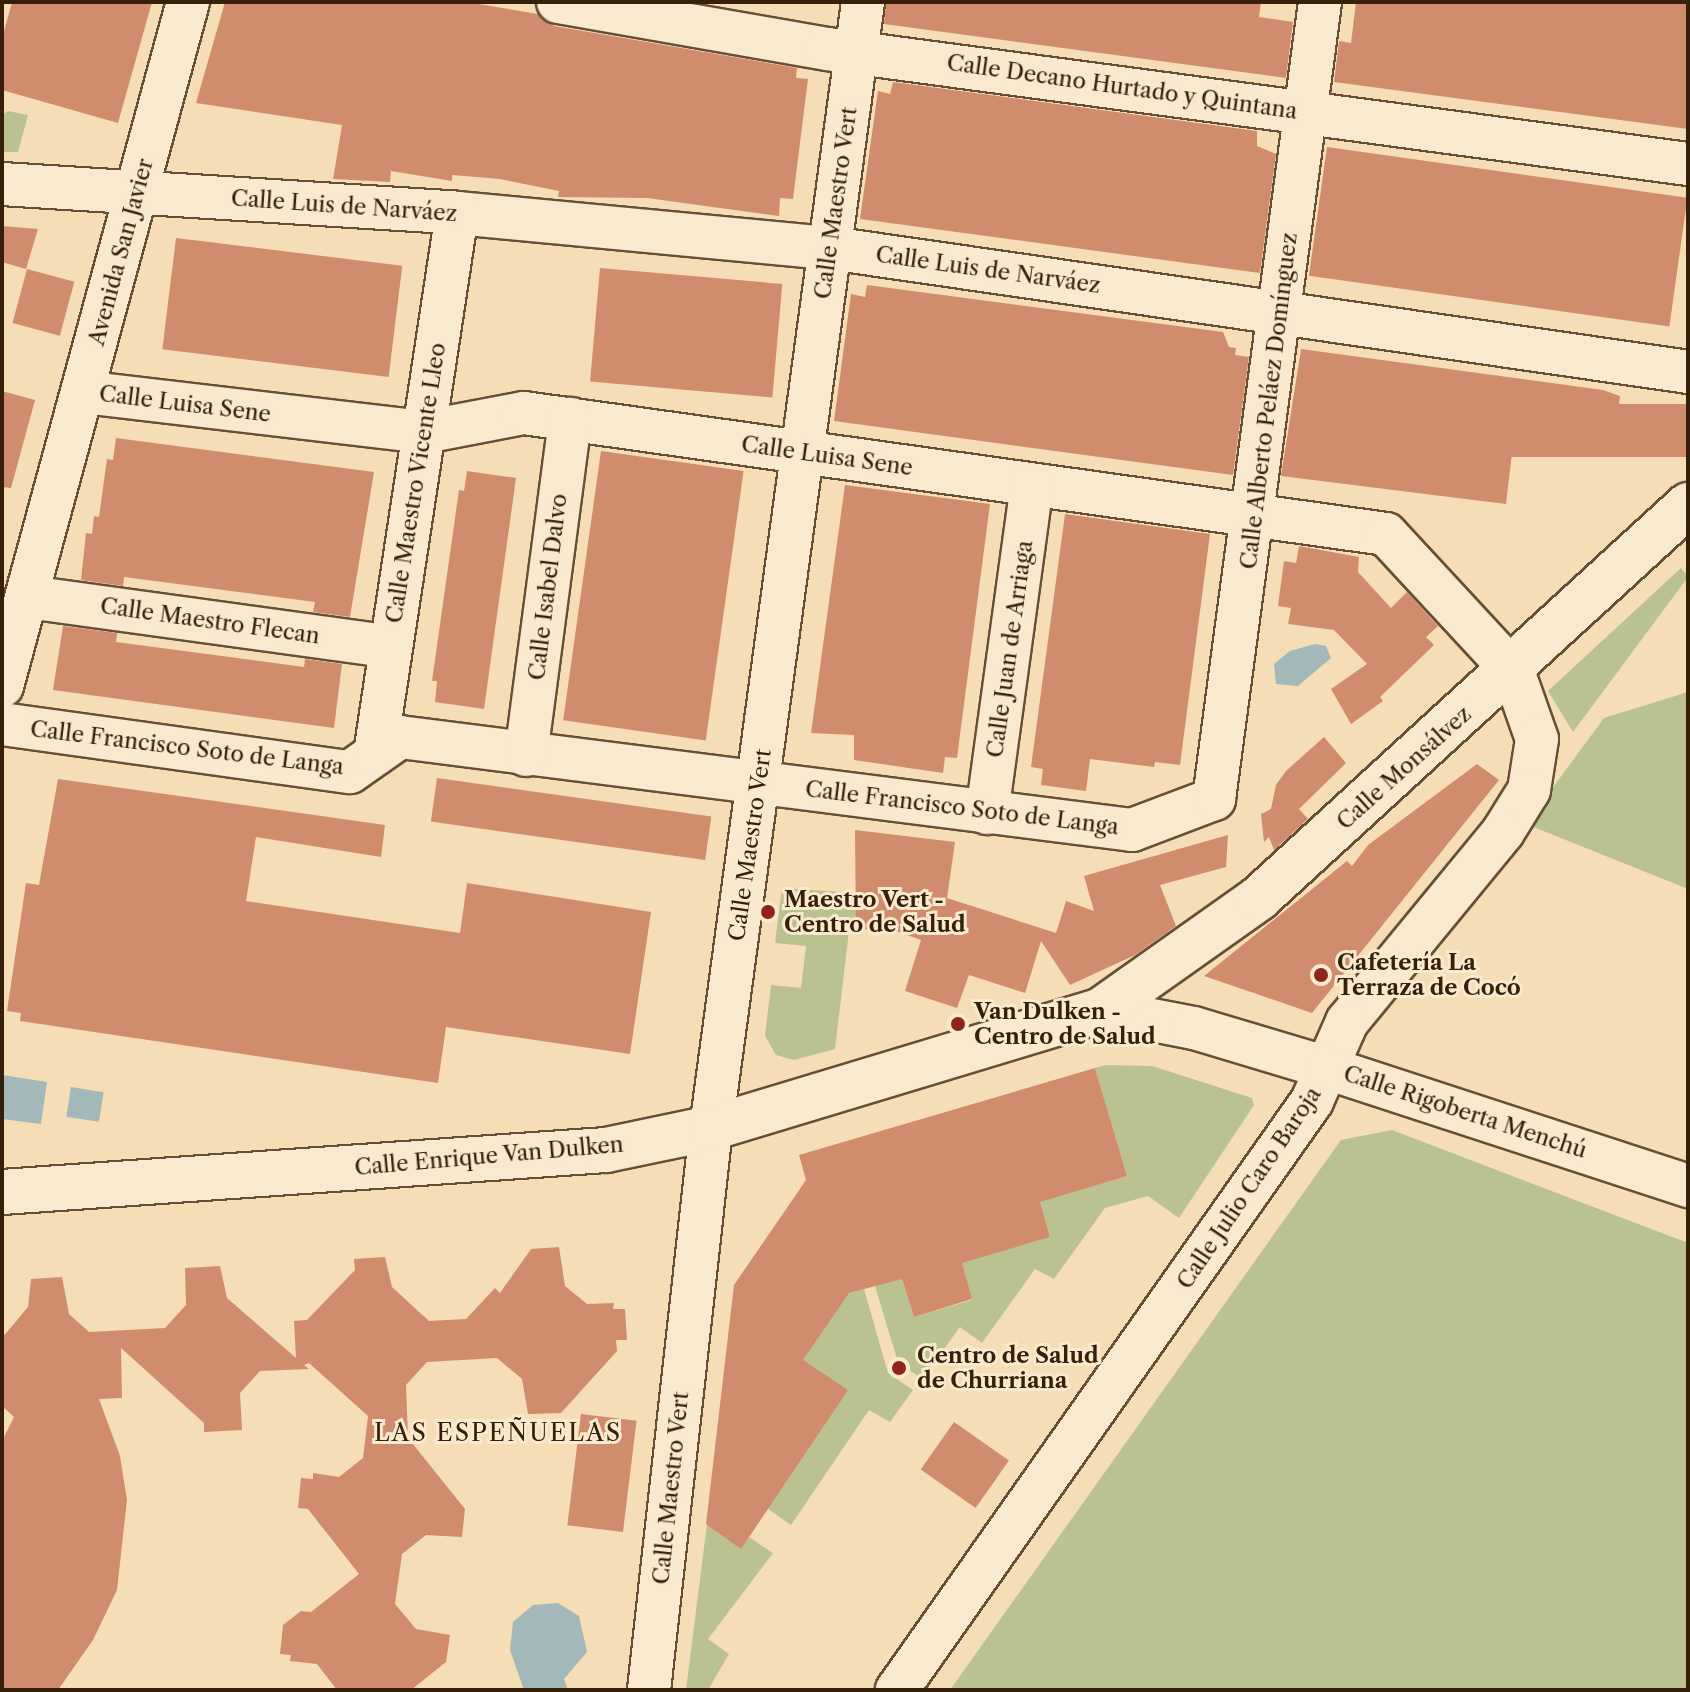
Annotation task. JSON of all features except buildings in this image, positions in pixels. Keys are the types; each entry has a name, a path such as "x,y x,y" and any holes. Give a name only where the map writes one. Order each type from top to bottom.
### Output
{"street":[{"name":"Avenida San Javier","path":"2,686 17,613 83,392 188,2"},
{"name":"Calle Decano Hurtado y Quintana","path":"558,2 856,51 1688,164"},
{"name":"Calle Maestro Vert","path":"649,1690 711,1128 863,2"},
{"name":"Calle Alberto Peláez Domínguez","path":"1214,799 1256,513 1320,2"},
{"name":"Calle Luis de Narváez","path":"2,184 457,213 830,248 1687,370"},
{"name":"Calle Maestro Vicente Lleo","path":"375,754 457,213"},
{"name":"Calle Luisa Sene","path":"83,392 424,432 524,413 1032,485 1256,513 1386,534 1513,671"},
{"name":"Calle Isabel Dalvo","path":"526,755 570,419"},
{"name":"Calle Juan de Arriaga","path":"987,813 1032,485"},
{"name":"Calle Monsálvez","path":"1101,1010 1259,898 1513,671 1688,505"},
{"name":"Calle Maestro Flecan","path":"17,613 391,647"},
{"name":"Calle Julio Caro Baroja","path":"897,1690 1312,1101 1347,1022 1503,832 1529,790 1537,739 1513,671"},
{"name":"Calle Francisco Soto de Langa","path":"2,724 350,772 400,737 1132,830 1214,799"},
{"name":"Calle Rigoberta Menchú","path":"1101,1010 1194,1028 1327,1068 1688,1186"},
{"name":"Calle Enrique Van Dulken","path":"2,1192 606,1150 711,1128 1101,1010"}],"green space":[{"path":"8,111 28,115 18,152 2,152 2,115"},
{"path":"1681,568 1688,577 1573,732 1548,691"},
{"path":"1688,692 1688,889 1526,824 1604,718"},
{"path":"782,888 856,893 856,930 849,931 835,1049 794,1060 776,1055 765,1036 771,985 801,988 806,946 775,943"},
{"path":"1106,1065 1152,1066 1252,1098 1254,1105 1179,1218 1148,1196 1105,1208 1054,1279 1035,1269 982,1343 960,1327 922,1379 898,1362 857,1227 883,1219 914,1317 972,1300 932,1160 990,1254 1050,1237 1020,1133 1068,1193 1127,1176 1095,1068"},
{"path":"1392,1130 1688,1243 1688,1690 950,1690 1341,1140"},
{"path":"864,1289 888,1373 913,1390 890,1422 869,1410 791,1525 768,1509 781,1345 830,1298"},
{"path":"707,1524 741,1548 749,1537 773,1553 708,1639 729,1654 708,1690 686,1690"}],"shaded area":[{"path":"1315,644 1326,646 1331,658 1298,686 1276,684 1274,664 1290,651"},
{"path":"2,1075 47,1082 41,1124 2,1119"},
{"path":"71,1087 104,1092 99,1122 66,1117"},
{"path":"558,1603 579,1616 587,1652 564,1679 568,1690 524,1690 510,1650 513,1622 533,1605"}],"place":[{"name":"Maestro Vert - Centro de Salud","path":"768,912"},
{"name":"Cafetería La Terraza de Cocó","path":"1321,975"},
{"name":"Van Dulken - Centro de Salud","path":"958,1024"},
{"name":"Centro de Salud de Churriana","path":"899,1368"}],"district":[{"name":"LAS ESPEÑUELAS","path":"498,1433"}]}
